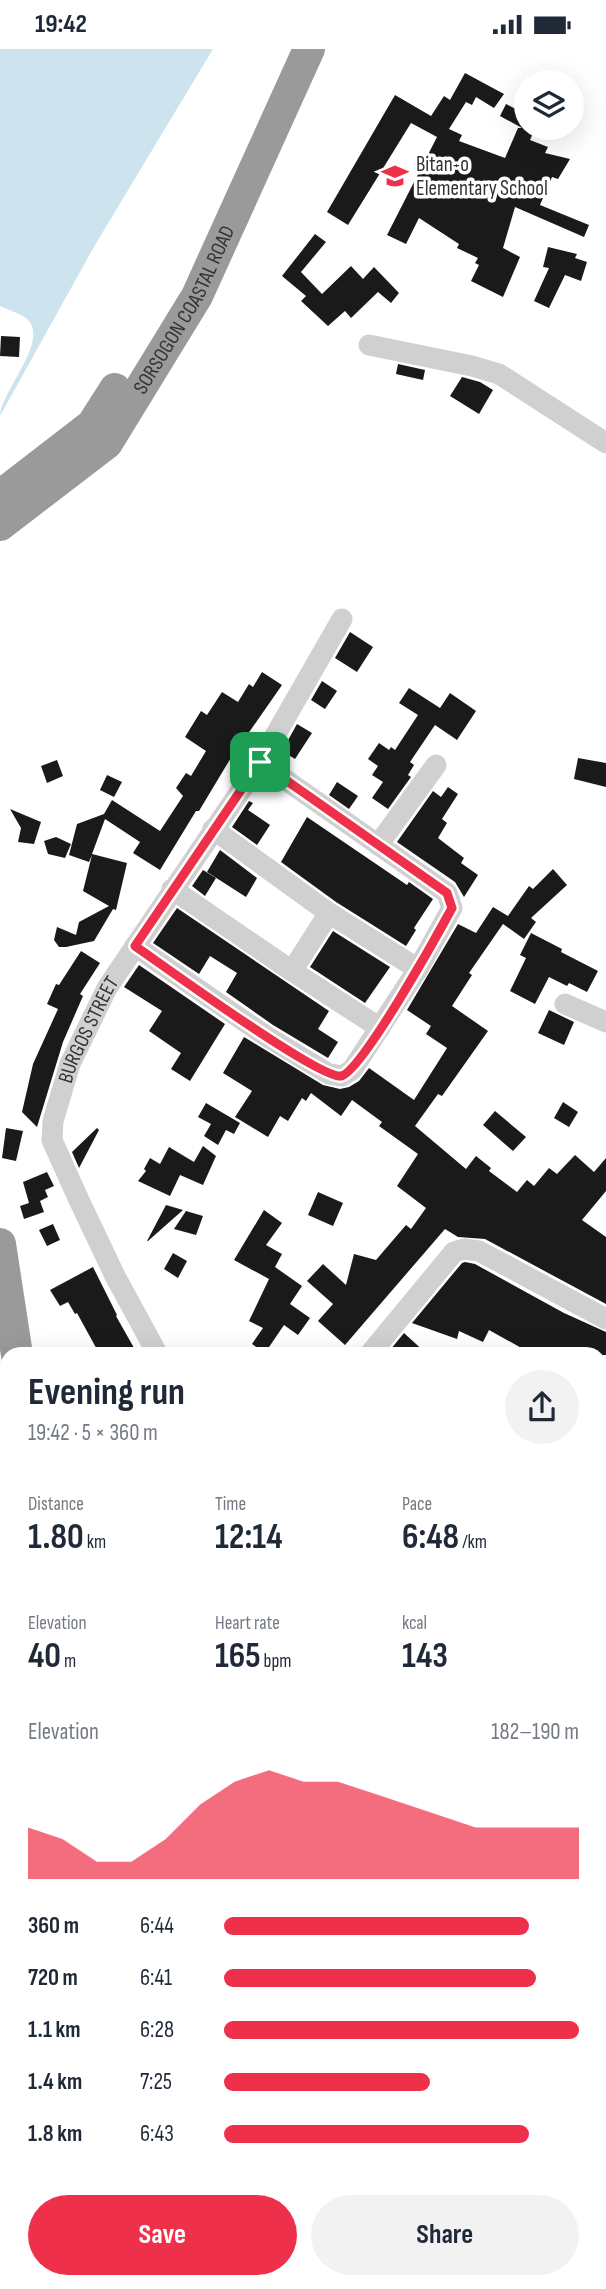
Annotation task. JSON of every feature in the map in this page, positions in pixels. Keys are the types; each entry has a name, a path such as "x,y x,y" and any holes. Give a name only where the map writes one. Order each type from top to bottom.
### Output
{"highway":[{"name":"SORSOGON COASTAL ROAD","path":"0,496 92,425 182,286 289,49"},
{"name":"SORSOGON COASTAL ROAD","path":"0,525 107,443 197,296 309,49"},
{"path":"0,1244 16,1347"}],"street":[{"path":"369,345 499,374 606,443"},
{"name":"BURGOS STREET","path":"154,1347 115,1276 52,1140 53,1121 70,1063 107,988 260,762 342,619"},
{"path":"135,946 266,1036 328,1074 342,1076 352,1070 418,969 452,908 447,893 260,762"},
{"path":"379,845 436,765"},
{"path":"213,829 329,913 418,969"},
{"path":"172,889 380,1028"},
{"path":"292,971 329,913"},
{"path":"565,1004 606,1023"},
{"path":"376,1347 454,1252 464,1249 479,1251 606,1319"}],"water":[{"path":"0,49 213,49 95,245 0,416 2,406 23,366 33,339 32,327 26,318 0,306"}],"building":[{"path":"465,73 504,94 494,108 476,97 472,105 466,102 449,129 462,135 459,141 505,158 514,137 514,140 530,140 548,147 545,153 570,159 558,179 552,177 540,205 589,225 584,237 515,207 503,248 520,257 503,297 471,281 479,265 475,263 478,258 457,248 459,244 419,218 406,244 387,235 437,137 411,123 348,225 327,212 395,95 431,116 444,96 450,100"},
{"path":"506,104 514,108 514,124 500,116"},
{"path":"315,234 326,242 301,272 322,294 351,266 363,279 374,267 399,293 391,303 378,292 351,318 345,311 328,326 301,301 306,296 282,276"},
{"path":"548,247 577,254 575,258 587,262 581,281 565,275 549,308 534,301 549,268 543,267"},
{"path":"1,336 20,337 19,357 0,356"},
{"path":"398,364 425,370 423,380 396,374"},
{"path":"462,377 480,382 493,390 479,414 450,396"},
{"path":"350,632 373,647 357,672 335,658"},
{"path":"262,672 282,685 229,761 199,811 196,811 160,870 133,853 140,842 105,819 92,854 127,863 116,910 113,909 94,941 59,947 54,940 57,927 76,935 79,922 109,906 83,891 92,855 89,862 69,855 77,824 104,814 112,800 160,831 183,796 176,788 186,773 191,776 206,751 185,737 201,711 207,715 222,692 238,702 249,684 253,687"},
{"path":"322,681 337,691 325,709 311,700"},
{"path":"409,688 440,708 450,693 476,711 457,740 435,725 410,762 414,765 408,775 411,777 388,809 372,798 383,782 372,775 378,766 368,759 379,743 389,750 391,747 395,750 418,715 399,703"},
{"path":"297,724 312,733 295,759 282,751"},
{"path":"578,758 606,763 606,787 574,779"},
{"path":"57,760 63,776 47,783 41,766"},
{"path":"107,775 122,782 114,797 100,790"},
{"path":"337,782 358,796 349,809 329,795"},
{"path":"448,787 458,794 442,819 447,823 438,838 464,858 461,863 478,875 464,897 455,882 397,842 433,791 441,797"},
{"path":"249,801 253,803 248,810 270,825 257,845 232,827"},
{"path":"10,809 41,822 34,844 18,842 21,828"},
{"path":"307,817 407,885 409,882 433,899 406,946 336,902 281,862"},
{"path":"56,837 71,844 65,858 48,854 44,841"},
{"path":"220,850 257,878 246,897 207,872"},
{"path":"553,869 567,885 531,918 536,922 524,939 503,924 469,973 472,975 452,1006 488,1031 442,1096 438,1094 415,1126 466,1169 476,1156 491,1168 489,1171 517,1192 527,1180 534,1186 549,1168 557,1174 575,1155 594,1172 606,1158 606,1191 582,1220 606,1237 606,1304 485,1239 458,1237 445,1229 345,1345 318,1321 333,1304 307,1281 323,1264 346,1285 354,1254 376,1260 406,1225 411,1229 426,1208 397,1186 418,1154 379,1126 382,1122 352,1100 341,1116 311,1093 306,1101 302,1098 288,1121 280,1116 268,1137 235,1117 252,1091 223,1073 244,1037 323,1085 340,1089 349,1087 359,1081 369,1068 414,1100 447,1048 426,1034 431,1026 407,1010 458,924 476,933 493,907 508,916 529,886 533,889"},
{"path":"203,870 216,878 205,896 192,886"},
{"path":"177,908 329,1011 318,1029 338,1042 328,1058 273,1025 226,992 237,973 210,956 199,974 153,943"},
{"path":"333,931 390,967 365,1003 310,967"},
{"path":"531,933 598,971 587,992 549,977 535,1004 510,991 526,958 520,955"},
{"path":"81,951 100,963 80,994 83,996 63,1042 37,1127 22,1112 33,1064 58,1009 47,1004 56,984 59,985"},
{"path":"139,965 225,1024 190,1081 171,1069 181,1053 149,1031 162,1011 124,987"},
{"path":"549,1010 574,1022 564,1045 538,1033"},
{"path":"563,1102 578,1112 569,1127 554,1118"},
{"path":"206,1103 240,1123 234,1134 226,1130 218,1145 204,1136 211,1124 198,1117"},
{"path":"495,1111 526,1137 513,1151 483,1125"},
{"path":"6,1128 23,1131 16,1161 2,1158"},
{"path":"97,1128 99,1130 79,1168 72,1152"},
{"path":"203,1146 216,1156 203,1185 180,1175 170,1196 138,1181 146,1171 144,1169 150,1158 160,1164 169,1147 194,1162"},
{"path":"47,1172 54,1186 45,1190 48,1197 40,1201 44,1212 24,1219 20,1206 29,1203 23,1182"},
{"path":"318,1192 343,1203 333,1226 308,1215"},
{"path":"166,1205 183,1210 147,1241"},
{"path":"264,1210 282,1223 266,1245 282,1254 275,1267 302,1286 290,1304 310,1318 298,1335 284,1325 269,1347 256,1347 252,1344 263,1328 249,1321 269,1279 234,1260"},
{"path":"186,1211 203,1216 196,1235 174,1229"},
{"path":"53,1224 60,1240 47,1246 39,1230"},
{"path":"173,1253 187,1261 178,1278 164,1269"},
{"path":"462,1263 475,1264 564,1313 606,1332 606,1347 520,1347 489,1330 483,1342 459,1331 457,1339 412,1323"},
{"path":"93,1267 133,1347 96,1347 77,1313 75,1314 68,1302 60,1306 50,1290"},
{"path":"404,1333 419,1347 393,1347"}],"place":[{"name":"Bitan-o Elementary School","path":"395,176"}],"route":[{"path":"260,762 447,893 452,908 418,969 380,1028 352,1070 342,1076 328,1074 266,1036 135,946 260,762"}]}
